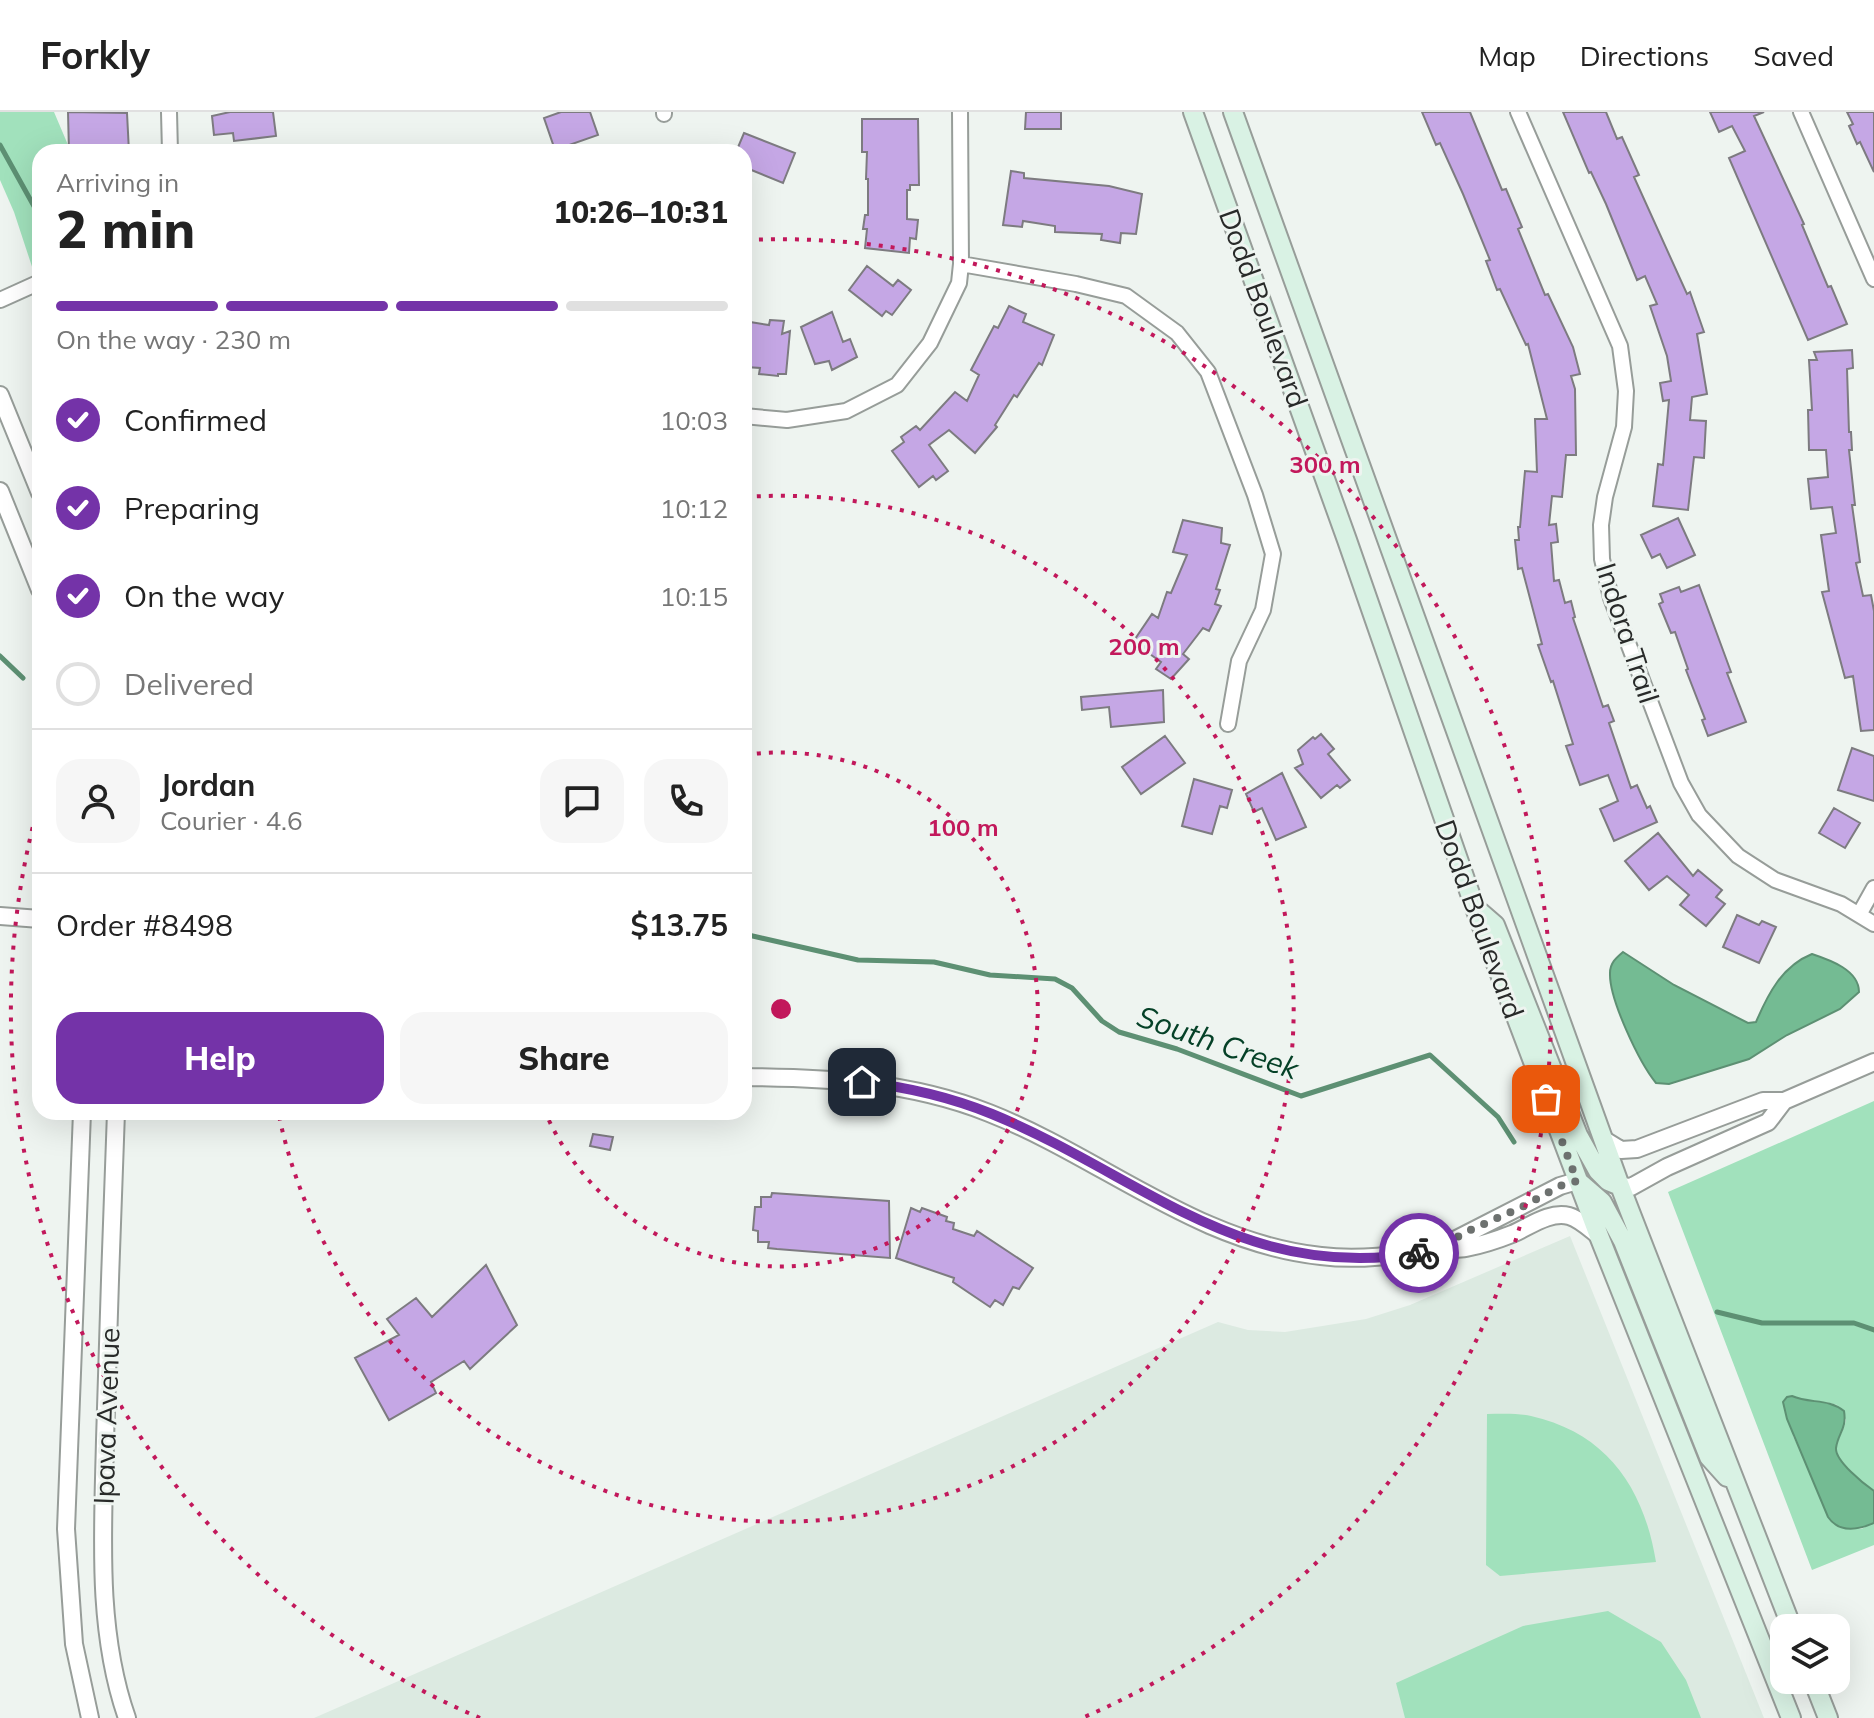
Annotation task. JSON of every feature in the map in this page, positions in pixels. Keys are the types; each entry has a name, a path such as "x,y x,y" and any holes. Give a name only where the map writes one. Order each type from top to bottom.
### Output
{"main road":[{"name":"Dodd Boulevard","path":"1193,112 1475,908 1577,1181 1791,1718"},
{"name":"Dodd Boulevard","path":"1233,112 1620,1186 1786,1614"},
{"path":"1475,908 1495,925 1578,1135 1598,1171 1608,1181 1620,1186"},
{"path":"1577,1181 1590,1188 1602,1202 1623,1241 1709,1457 1735,1487"},
{"path":"1819,1694 1828,1718"}],"street":[{"path":"169,112 170,144"},
{"path":"752,417 787,420 846,411 897,385 930,343 959,283 960,112"},
{"name":"Indora Trail","path":"1518,112 1620,346 1626,391 1625,418 1622,443 1605,497 1601,525 1602,559 1611,598 1681,783 1699,815 1738,856 1775,880 1860,913 1874,924"},
{"path":"1801,112 1874,279"},
{"path":"961,264 1126,296 1177,333 1208,372 1255,495 1273,554 1263,610 1239,661 1228,724"},
{"path":"0,300 32,286"},
{"path":"0,395 32,473"},
{"path":"0,491 32,570"},
{"path":"1860,913 1874,888"},
{"path":"0,916 32,918"},
{"path":"1603,1139 1621,1150 1637,1149 1763,1101 1784,1101 1874,1062"},
{"path":"752,1077 846,1080 934,1094 1012,1122 1190,1217 1224,1233 1267,1246 1337,1258 1392,1257 1438,1249 1463,1249 1558,1216 1568,1216 1599,1236"},
{"path":"1620,1186 1631,1187 1667,1167 1768,1122 1784,1101"},
{"name":"Ipava Avenue","path":"82,1120 66,1529 74,1644 90,1718"},
{"name":"Ipava Avenue","path":"116,1120 103,1535 105,1609 112,1658 127,1718"},
{"path":"1438,1249 1560,1186 1577,1181"}],"shaded area":[{"path":"0,112 54,112 68,144 32,144 32,267 14,212 0,180"},
{"path":"1623,952 1674,985 1748,1023 1756,1022 1784,973 1812,954 1849,972 1858,984 1859,992 1840,1009 1787,1035 1749,1059 1669,1084 1656,1083 1634,1046 1614,998 1610,969"},
{"path":"1874,1101 1874,1491 1839,1458 1837,1445 1846,1420 1837,1405 1792,1396 1793,1436 1828,1517 1861,1529 1874,1523 1874,1545 1812,1570 1668,1192"},
{"path":"1570,1236 1764,1718 314,1718 1218,1322 1248,1330 1285,1332 1366,1319 1410,1305"},
{"path":"1792,1396 1832,1404 1844,1411 1837,1453 1851,1472 1874,1491 1874,1523 1849,1529 1838,1526 1828,1517 1787,1419 1783,1402"},
{"path":"1487,1414 1526,1415 1558,1424 1601,1450 1618,1468 1642,1510 1656,1562 1500,1576 1486,1565"},
{"path":"1608,1611 1661,1642 1686,1680 1701,1718 1405,1718 1396,1683 1523,1626"}],"building":[{"path":"68,112 127,113 129,144 69,144"},
{"path":"230,112 273,112 276,136 234,141 233,133 214,135 212,116"},
{"path":"561,112 590,112 598,135 572,144 553,144 544,118"},
{"path":"1026,112 1061,112 1061,129 1025,129"},
{"path":"1422,112 1470,112 1502,190 1506,189 1522,227 1518,229 1545,295 1548,294 1573,347 1580,374 1571,376 1575,389 1576,455 1566,455 1562,497 1552,496 1549,525 1556,524 1558,542 1551,543 1554,581 1559,580 1565,603 1571,601 1573,618 1603,707 1608,705 1614,721 1609,723 1631,788 1637,785 1657,822 1614,841 1600,809 1618,801 1608,775 1580,785 1566,746 1573,744 1538,645 1542,644 1522,568 1518,569 1515,540 1519,540 1525,471 1537,472 1535,419 1547,419 1528,344 1500,289 1497,290 1486,261 1490,260 1463,194"},
{"path":"1563,112 1606,112 1617,139 1622,137 1639,175 1634,177 1687,294 1690,292 1704,332 1697,334 1707,394 1692,397 1690,420 1706,421 1704,458 1694,457 1688,510 1653,506 1658,464 1663,465 1669,400 1663,401 1660,383 1671,381 1667,356 1650,306 1657,304 1645,276 1637,280"},
{"path":"1710,112 1764,112 1754,116 1847,324 1808,340 1729,158 1745,151 1732,126 1719,132"},
{"path":"1847,112 1874,112 1874,172 1860,142 1857,144"},
{"path":"862,119 918,119 919,185 910,185 910,190 907,190 907,219 918,220 916,239 910,238 909,253 865,248 867,229 863,229 865,215 868,215 868,179 867,152 862,152"},
{"path":"744,133 795,153 783,183 752,170 752,144 739,144"},
{"path":"1011,171 1024,173 1024,178 1109,186 1142,194 1136,234 1121,233 1120,243 1101,240 1102,234 1055,232 1055,226 1023,221 1022,227 1003,225"},
{"path":"867,266 893,286 898,280 911,290 892,315 886,311 882,316 849,290"},
{"path":"1009,306 1026,314 1023,322 1054,335 1042,365 1039,363 1017,397 1014,395 995,425 997,427 975,453 949,430 929,445 948,471 936,480 933,476 919,487 892,451 904,442 901,437 916,426 920,430 955,392 967,401 979,375 971,370 994,326 998,328"},
{"path":"832,312 843,342 850,339 857,357 832,370 829,361 815,364 801,327"},
{"path":"770,320 784,321 782,334 790,331 786,374 759,374 760,368 752,367 752,322 769,325"},
{"path":"1852,350 1853,368 1847,369 1852,450 1849,450 1855,505 1852,505 1860,562 1856,563 1863,596 1871,595 1874,611 1874,730 1861,731 1853,676 1845,678 1822,592 1829,591 1821,535 1836,533 1832,507 1811,509 1808,479 1828,477 1826,450 1809,450 1808,410 1812,410 1809,360 1817,360 1814,352"},
{"path":"1678,518 1695,555 1667,568 1660,554 1652,558 1641,535"},
{"path":"1183,520 1222,528 1221,543 1230,545 1216,589 1220,590 1215,604 1221,606 1209,631 1203,628 1183,654 1189,659 1171,679 1156,669 1161,662 1133,642 1152,614 1158,618 1167,592 1171,593 1187,555 1173,552"},
{"path":"1699,585 1746,722 1708,736 1675,632 1671,633 1659,604 1663,602 1660,594 1679,587 1681,592"},
{"path":"1163,690 1164,722 1111,727 1109,707 1082,710 1081,697"},
{"path":"1321,734 1334,749 1328,754 1350,780 1340,788 1337,785 1321,798 1295,768 1303,764 1298,750"},
{"path":"1165,736 1185,763 1141,794 1122,767"},
{"path":"1852,748 1874,756 1874,801 1838,790"},
{"path":"1282,773 1306,827 1276,840 1262,808 1254,812 1246,794"},
{"path":"1194,779 1232,790 1227,808 1220,806 1212,834 1182,826"},
{"path":"1834,808 1860,823 1845,848 1819,833"},
{"path":"1658,833 1693,876 1698,870 1722,890 1716,897 1725,904 1706,926 1680,905 1689,895 1667,876 1649,890 1625,861"},
{"path":"1737,915 1759,925 1762,921 1776,927 1759,963 1723,947"},
{"path":"593,1134 613,1137 610,1150 590,1146"},
{"path":"772,1193 889,1201 890,1258 768,1248 769,1242 758,1242 758,1231 753,1230 755,1207 761,1207 761,1197 771,1197"},
{"path":"911,1208 920,1212 922,1208 947,1217 946,1221 954,1223 953,1229 974,1236 977,1231 1033,1268 1019,1289 1013,1287 1003,1305 995,1300 990,1307 953,1282 954,1278 896,1258"},
{"path":"486,1265 517,1325 470,1369 464,1361 431,1382 436,1393 389,1420 355,1358 399,1335 387,1319 416,1298 432,1317"}],"waterway":[{"path":"0,145 32,203"},
{"name":"South Creek","path":"0,656 23,678"},
{"name":"South Creek","path":"752,936 858,960 934,962 990,975 1055,979 1072,988 1102,1021 1119,1032 1177,1049 1301,1096 1430,1055 1498,1117 1514,1142"},
{"name":"South Creek","path":"1717,1312 1762,1323 1854,1323 1874,1330"}],"way so far":[{"path":"1419,1253 1438,1249 1560,1186 1577,1181 1546,1099"}],"route":[{"path":"862,1082 934,1094 989,1113 1036,1134 1190,1217 1241,1239 1276,1249 1337,1258 1419,1253"}]}
